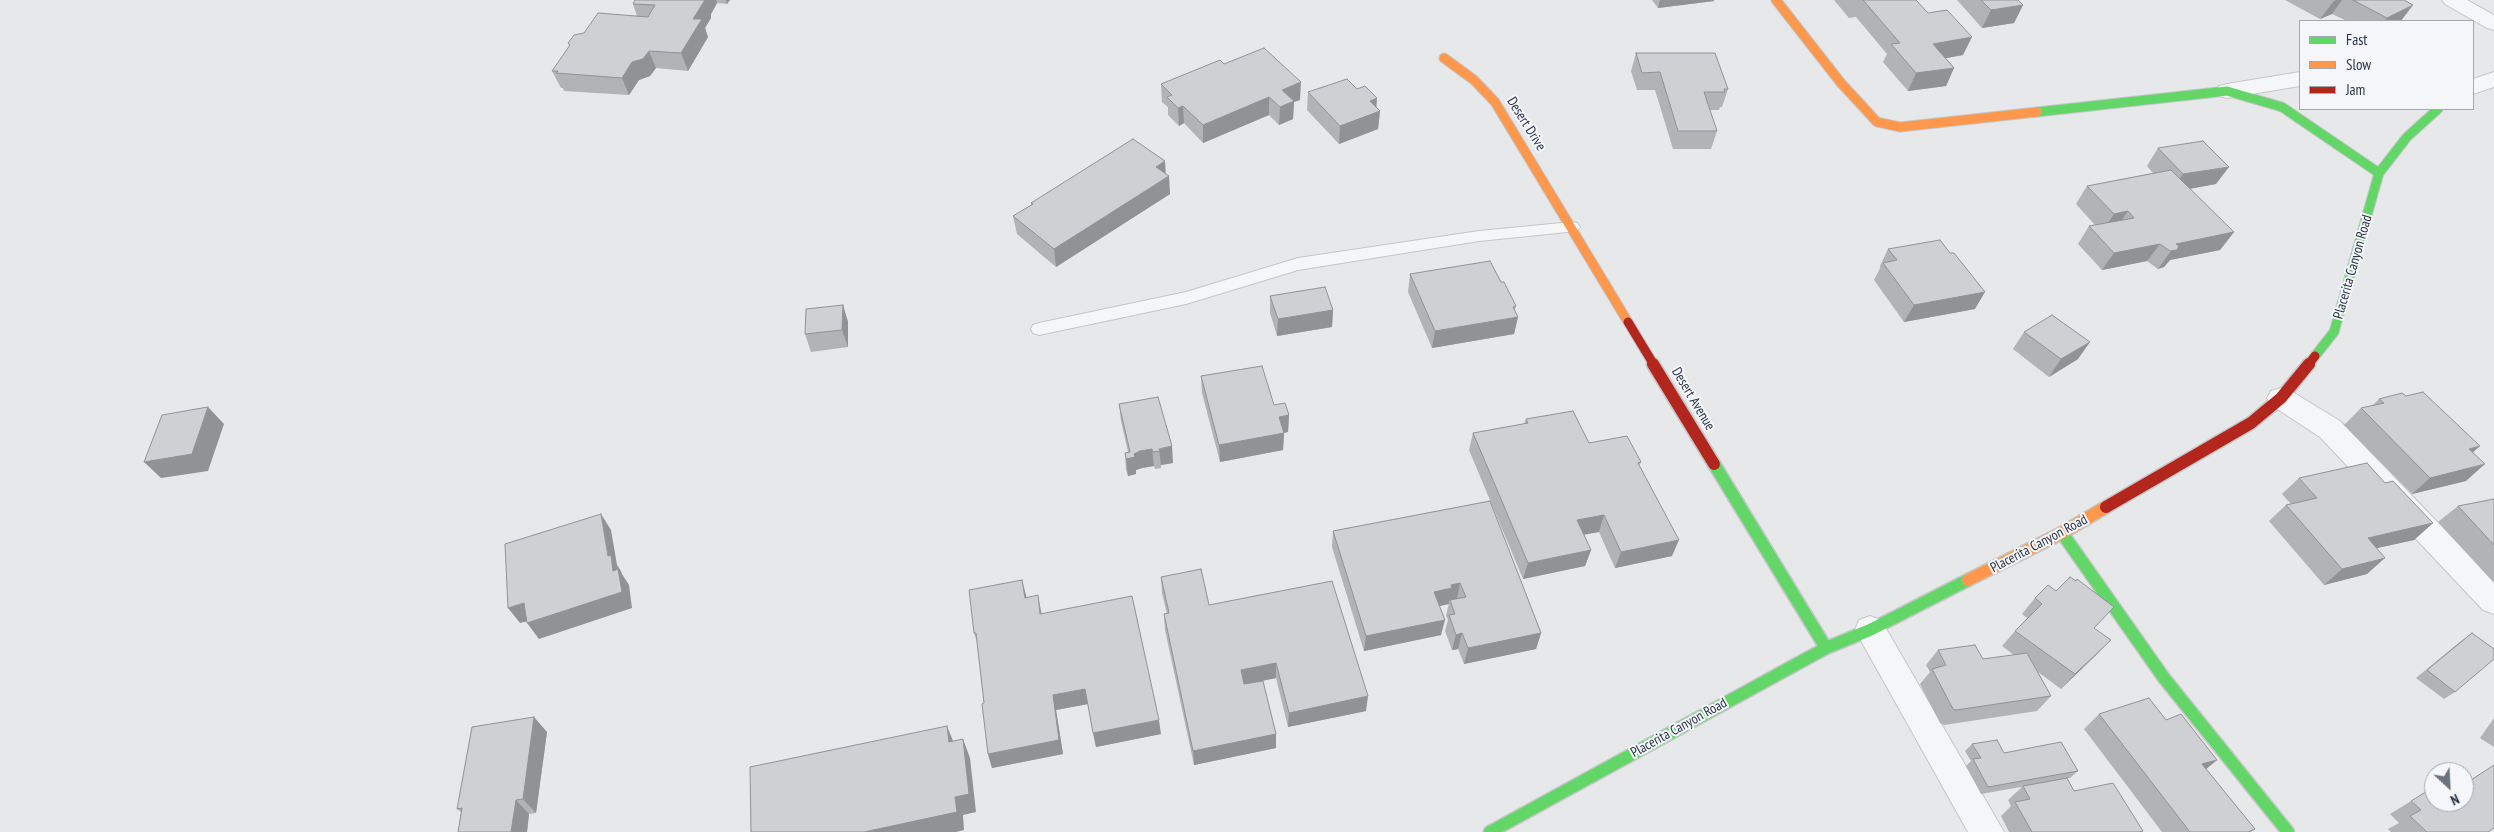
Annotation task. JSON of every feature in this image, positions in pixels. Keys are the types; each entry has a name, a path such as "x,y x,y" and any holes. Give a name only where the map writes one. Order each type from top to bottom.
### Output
{"street":[{"path":"1776,0 1841,83 1877,122 1900,127 2227,91 2299,79"},
{"path":"2452,0 2494,24"},
{"name":"Desert Drive","path":"1444,58 1474,80 1495,102 1535,167"},
{"path":"2474,67 2494,72"},
{"path":"2474,87 2494,79"},
{"path":"2227,91 2282,107 2379,173"},
{"name":"Placerita Canyon Road","path":"1490,832 1826,648 1870,630 2062,533 2251,423 2281,398 2334,332 2379,173 2407,136 2437,110"},
{"name":"Desert Avenue","path":"1535,167 1826,648"},
{"path":"2281,398 2330,429 2494,601"},
{"path":"2062,533 2164,678 2288,832"},
{"path":"1870,630 1987,832"}],"lane":[{"path":"1038,329 1186,298 1298,264 1470,237 1572,227"}],"building":[{"path":"635,0 705,0 693,19 702,19 681,53 649,51 643,59 632,62 622,78 556,73 558,71 552,71 570,45 568,43 574,35 584,33 598,13 648,17 655,5 633,4"},
{"path":"1863,0 1916,0 1928,13 1947,10 1972,37 1933,44 1954,68 1916,73 1891,44 1900,43"},
{"path":"1981,0 2018,0 2023,5 1991,10"},
{"path":"2353,0 2404,0 2413,5 2387,18"},
{"path":"1264,48 1301,82 1282,90 1294,101 1280,107 1269,97 1203,125 1183,106 1178,108 1167,97 1172,95 1161,84 1220,60 1224,64"},
{"path":"1636,53 1715,53 1728,89 1724,89 1725,92 1704,92 1717,131 1678,131 1660,72 1642,73"},
{"path":"1347,79 1357,89 1365,86 1377,98 1370,101 1380,111 1340,126 1308,92"},
{"path":"1133,139 1165,161 1156,167 1169,176 1054,249 1013,216 1033,204 1031,203"},
{"path":"2203,141 2229,167 2183,174 2158,148"},
{"path":"2171,170 2234,232 2176,244 2179,246 2177,250 2170,251 2160,244 2114,253 2089,226 2134,218 2128,211 2114,214 2087,186"},
{"path":"1940,240 1950,253 1954,253 1985,292 1914,305 1883,263 1897,260 1888,249"},
{"path":"1490,261 1501,282 1504,282 1516,306 1513,307 1518,317 1435,331 1410,274"},
{"path":"1325,287 1333,310 1278,319 1270,296"},
{"path":"843,305 842,330 805,334 806,309"},
{"path":"2052,315 2090,342 2061,359 2024,332"},
{"path":"1262,366 1274,405 1285,403 1289,415 1279,417 1284,433 1219,445 1201,376"},
{"path":"2423,392 2480,446 2469,449 2485,464 2430,478 2361,408 2384,403 2379,399 2402,393 2406,396"},
{"path":"1158,397 1172,446 1159,449 1160,451 1153,452 1152,449 1140,451 1134,454 1135,457 1126,459 1125,453 1130,452 1119,404"},
{"path":"208,407 192,454 144,462 162,415"},
{"path":"1573,411 1589,443 1627,436 1641,462 1638,463 1679,540 1621,552 1604,515 1577,520 1591,550 1528,563 1473,433 1528,423 1526,419"},
{"path":"2367,463 2385,483 2393,481 2433,523 2368,538 2385,558 2342,569 2286,505 2317,498 2299,478"},
{"path":"2494,499 2494,545 2458,506"},
{"path":"1490,501 1541,633 1468,648 1462,633 1456,635 1449,615 1455,614 1450,600 1466,597 1460,583 1451,585 1452,588 1434,592 1445,620 1366,636 1333,531"},
{"path":"601,514 608,556 611,555 613,571 618,569 622,592 527,623 524,603 508,608 505,544"},
{"path":"1201,569 1209,605 1332,581 1368,696 1289,713 1276,663 1241,670 1244,684 1263,681 1276,734 1193,751 1164,614 1169,613 1161,577"},
{"path":"2070,577 2076,581 2077,579 2114,607 2094,628 2111,640 2075,674 2015,631 2042,604 2035,598 2048,585 2056,591"},
{"path":"1022,580 1025,598 1038,595 1040,614 1132,596 1159,720 1093,733 1085,689 1053,695 1059,740 988,754 976,633 974,633 969,590"},
{"path":"2472,633 2494,649 2494,659 2455,692 2427,670"},
{"path":"1975,645 1983,659 2027,653 2051,696 1953,709 1932,669 1946,665 1938,650"},
{"path":"2149,698 2166,720 2181,714 2217,760 2202,764 2255,829 2248,832 2190,832 2099,714"},
{"path":"534,717 523,799 516,800 511,832 458,832 462,808 457,809 472,727"},
{"path":"947,726 949,742 963,739 969,794 955,797 957,812 864,832 751,832 750,767"},
{"path":"1997,740 2004,753 2061,742 2078,771 1988,787 1973,759 1981,758 1972,744"},
{"path":"2494,765 2494,828 2488,832 2427,832 2410,816 2421,810 2411,801 2424,793 2424,812 2474,812 2474,778"},
{"path":"2067,778 2074,791 2113,783 2143,831 2032,832 2015,802 2030,799 2023,786"}],"traffic: fast":[{"path":"2037,112 2227,91 2282,107 2379,173"},
{"path":"2315,356 2334,332 2379,173 2407,137 2437,110"},
{"path":"1714,464 1826,648"},
{"path":"2062,533 2164,678 2288,832"},
{"path":"1490,832 1826,648 1870,630 1968,580"}],"traffic: slow":[{"path":"1776,0 1841,83 1877,122 1900,127 2037,112"},
{"path":"1444,58 1474,80 1495,102 1628,322"},
{"path":"1968,580 2062,533 2106,507"}],"traffic: jam":[{"path":"1628,322 1714,464"},
{"path":"2106,507 2251,423 2281,398 2315,356"}]}
